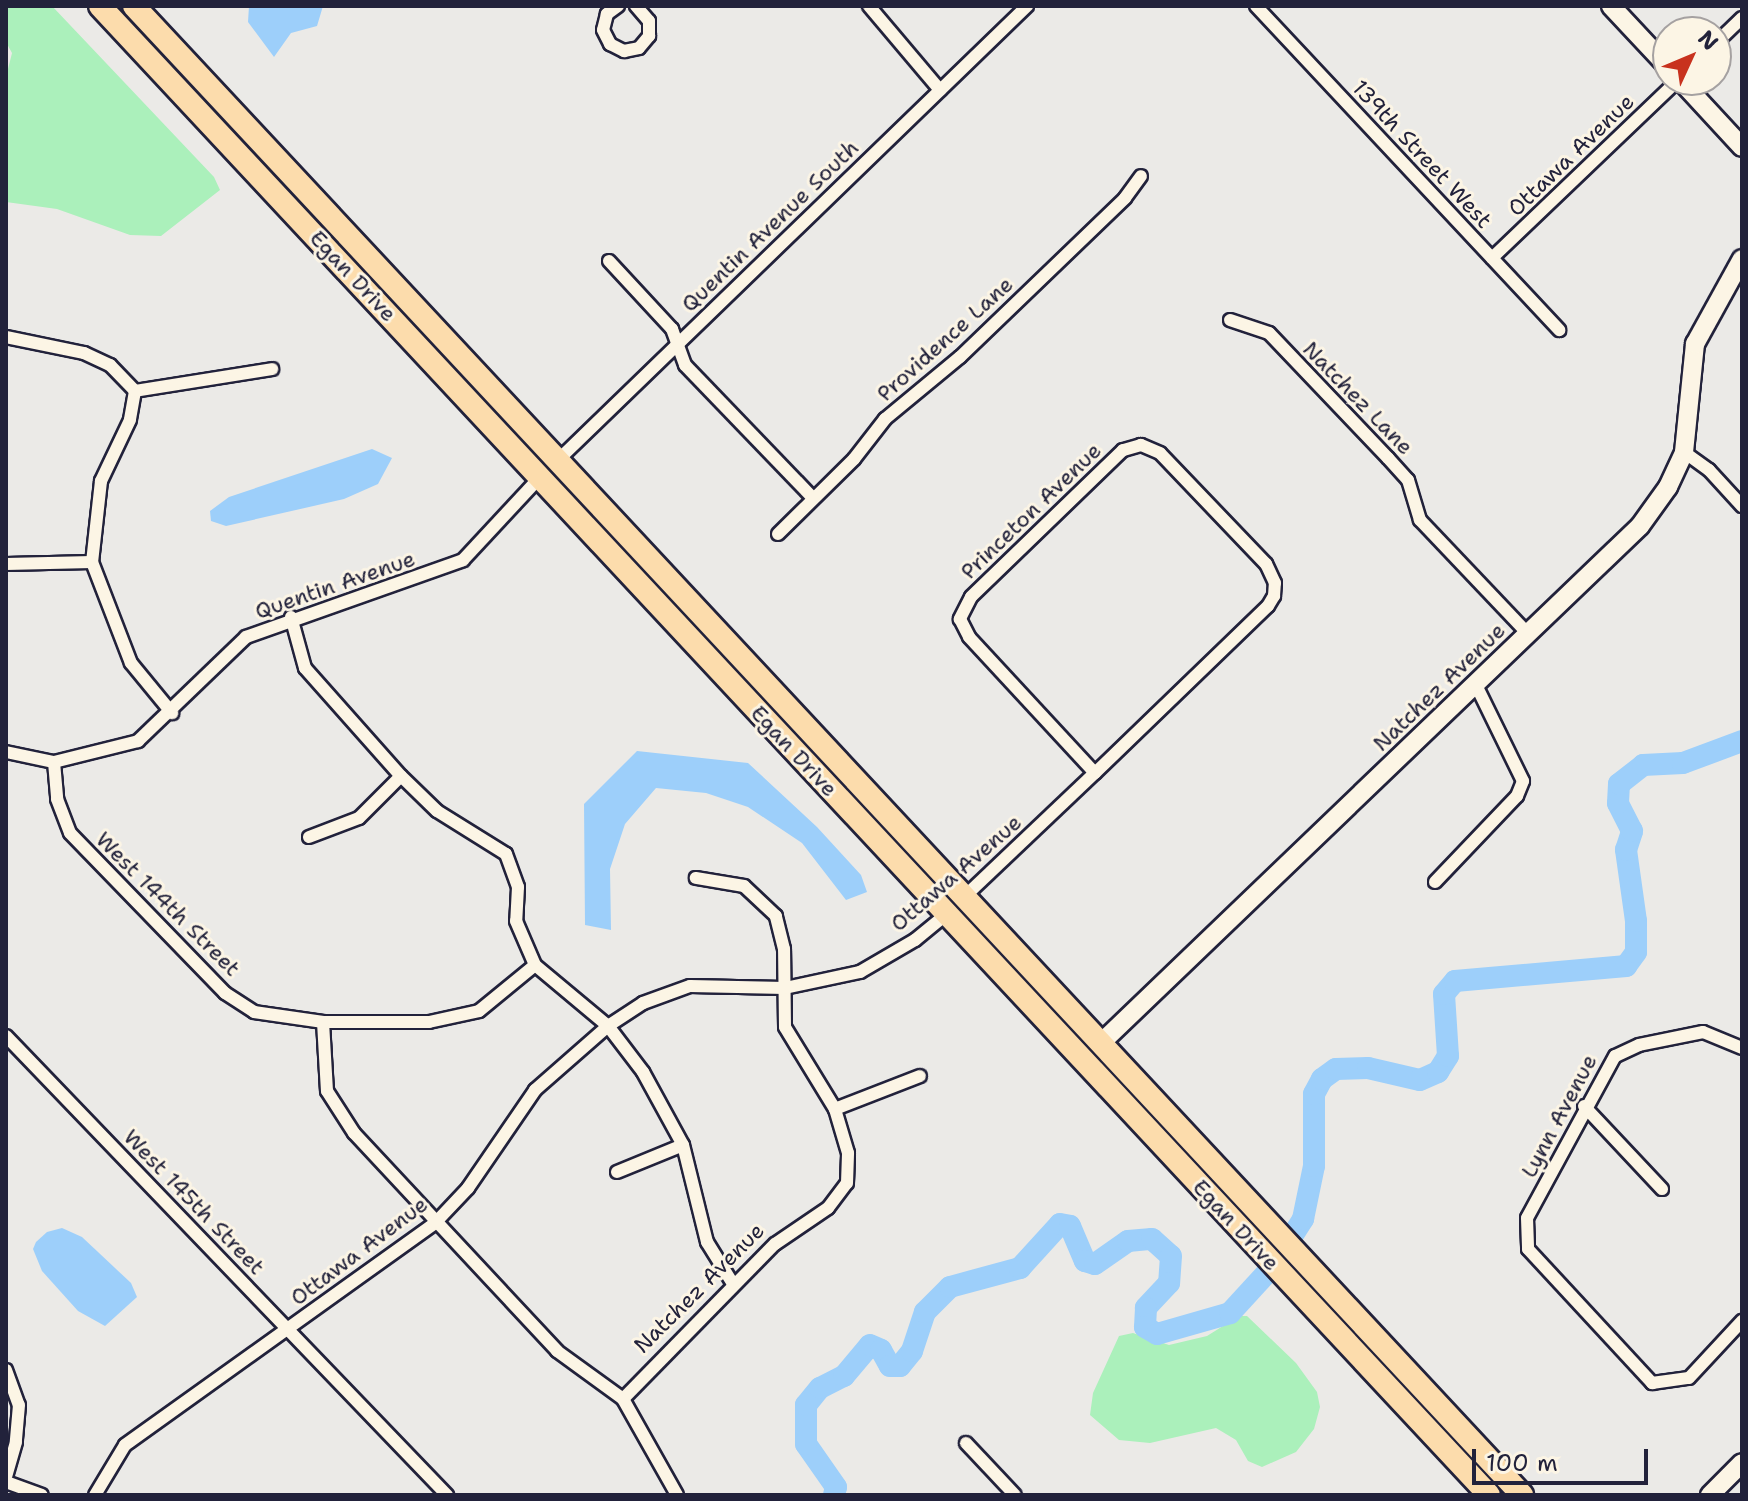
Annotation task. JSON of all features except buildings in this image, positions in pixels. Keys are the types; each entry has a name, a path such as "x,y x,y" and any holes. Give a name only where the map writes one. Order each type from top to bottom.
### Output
{"highway":[{"name":"Egan Drive","path":"100,6 1489,1495"},
{"name":"Egan Drive","path":"134,6 1522,1495"}],"street":[{"path":"614,7 604,21 605,38 616,49 632,51 645,43 650,29 646,15 636,6"},
{"path":"869,6 940,90"},
{"name":"Quentin Avenue South","path":"540,476 1027,6"},
{"name":"139th Street West","path":"1256,6 1559,330"},
{"path":"1611,6 1652,50"},
{"name":"Ottawa Avenue","path":"1492,258 1662,96"},
{"path":"1694,96 1742,147"},
{"name":"Providence Lane","path":"778,534 885,419 960,357 1125,198 1141,176"},
{"name":"Natchez Avenue","path":"1100,1044 1640,526 1668,487 1684,452 1690,371 1711,308 1742,259"},
{"path":"609,261 672,329 685,365 813,498"},
{"name":"Natchez Lane","path":"1230,320 1269,333 1366,435 1408,480 1420,520 1529,635"},
{"path":"6,337 84,353 110,365 135,391"},
{"path":"135,391 272,369"},
{"path":"135,391 130,420 101,481 92,562 131,663 172,713"},
{"name":"Ottawa Avenue","path":"95,1495 125,1445 436,1222 468,1188 535,1090 608,1026 643,1003 690,986 785,988 860,972 946,915 1268,606 1275,583 1266,564 1160,453 1141,445"},
{"name":"Princeton Avenue","path":"1095,773 969,637 960,619 971,597 1123,450 1141,445"},
{"path":"1684,452 1709,470 1742,506"},
{"name":"Quentin Avenue","path":"6,752 54,762 138,741 172,713 246,637 291,617 463,560 540,476"},
{"path":"6,564 92,562"},
{"path":"291,617 305,668 401,776 437,811 506,854 518,887 516,921 535,965 608,1026 643,1072 683,1145 707,1242 733,1284"},
{"path":"1435,882 1517,796 1523,781 1476,685"},
{"name":"West 144th Street","path":"54,762 57,799 70,833 225,993 254,1012 323,1022"},
{"path":"309,837 359,818 401,776"},
{"path":"696,878 744,886 768,904 781,933 785,988 781,1009 790,1042 823,1085 835,1109 920,1076"},
{"path":"535,965 479,1011 429,1022 323,1022 327,1091 354,1133 557,1351 623,1399 677,1495"},
{"name":"Lynn Avenue","path":"1742,1048 1715,1034 1692,1034 1626,1049 1606,1066 1527,1218 1528,1249 1652,1383 1689,1378 1742,1321"},
{"name":"West 145th Street","path":"6,1036 447,1495"},
{"path":"1584,1106 1662,1189"},
{"name":"Natchez Avenue","path":"623,1399 733,1284 775,1244 828,1208 847,1183 848,1153 835,1109"},
{"path":"617,1172 683,1145"},
{"path":"6,1370 19,1405 16,1442 6,1476"},
{"path":"966,1443 1015,1495"},
{"path":"1710,1495 1742,1463"},
{"path":"6,1482 42,1495"}],"green space":[{"path":"6,6 52,6 214,177 220,190 161,236 130,235 57,209 6,202 6,77 12,53 6,42"},
{"path":"1239,1316 1247,1316 1296,1363 1317,1392 1320,1407 1314,1429 1296,1452 1262,1467 1248,1461 1236,1440 1216,1428 1150,1443 1119,1440 1090,1415 1093,1393 1119,1336 1133,1333 1169,1345 1207,1336"}],"water":[{"path":"249,6 323,6 317,26 291,33 274,57 248,22"},
{"path":"372,449 392,458 378,484 344,499 226,526 211,521 210,511 229,497"},
{"path":"637,751 748,763 817,827 861,875 867,892 846,900 802,843 748,807 706,793 656,788 625,824 610,869 611,930 585,925 584,804"},
{"path":"62,1228 82,1237 131,1283 137,1297 105,1326 78,1311 42,1271 33,1249 36,1242 47,1232"}],"waterway":[{"path":"834,1495 836,1487 806,1444 806,1405 820,1388 844,1376 870,1345 881,1350 890,1366 900,1366 912,1351 925,1312 950,1287 1020,1268 1060,1224 1070,1226 1085,1261 1095,1264 1128,1241 1152,1239 1171,1256 1169,1283 1146,1308 1145,1327 1157,1334 1230,1313 1273,1266 1303,1219 1314,1166 1314,1094 1322,1079 1336,1069 1368,1068 1420,1080 1438,1072 1448,1056 1444,994 1455,981 1626,966 1636,952 1636,921 1626,850 1632,831 1618,803 1619,784 1643,765 1683,763 1742,741"}]}
